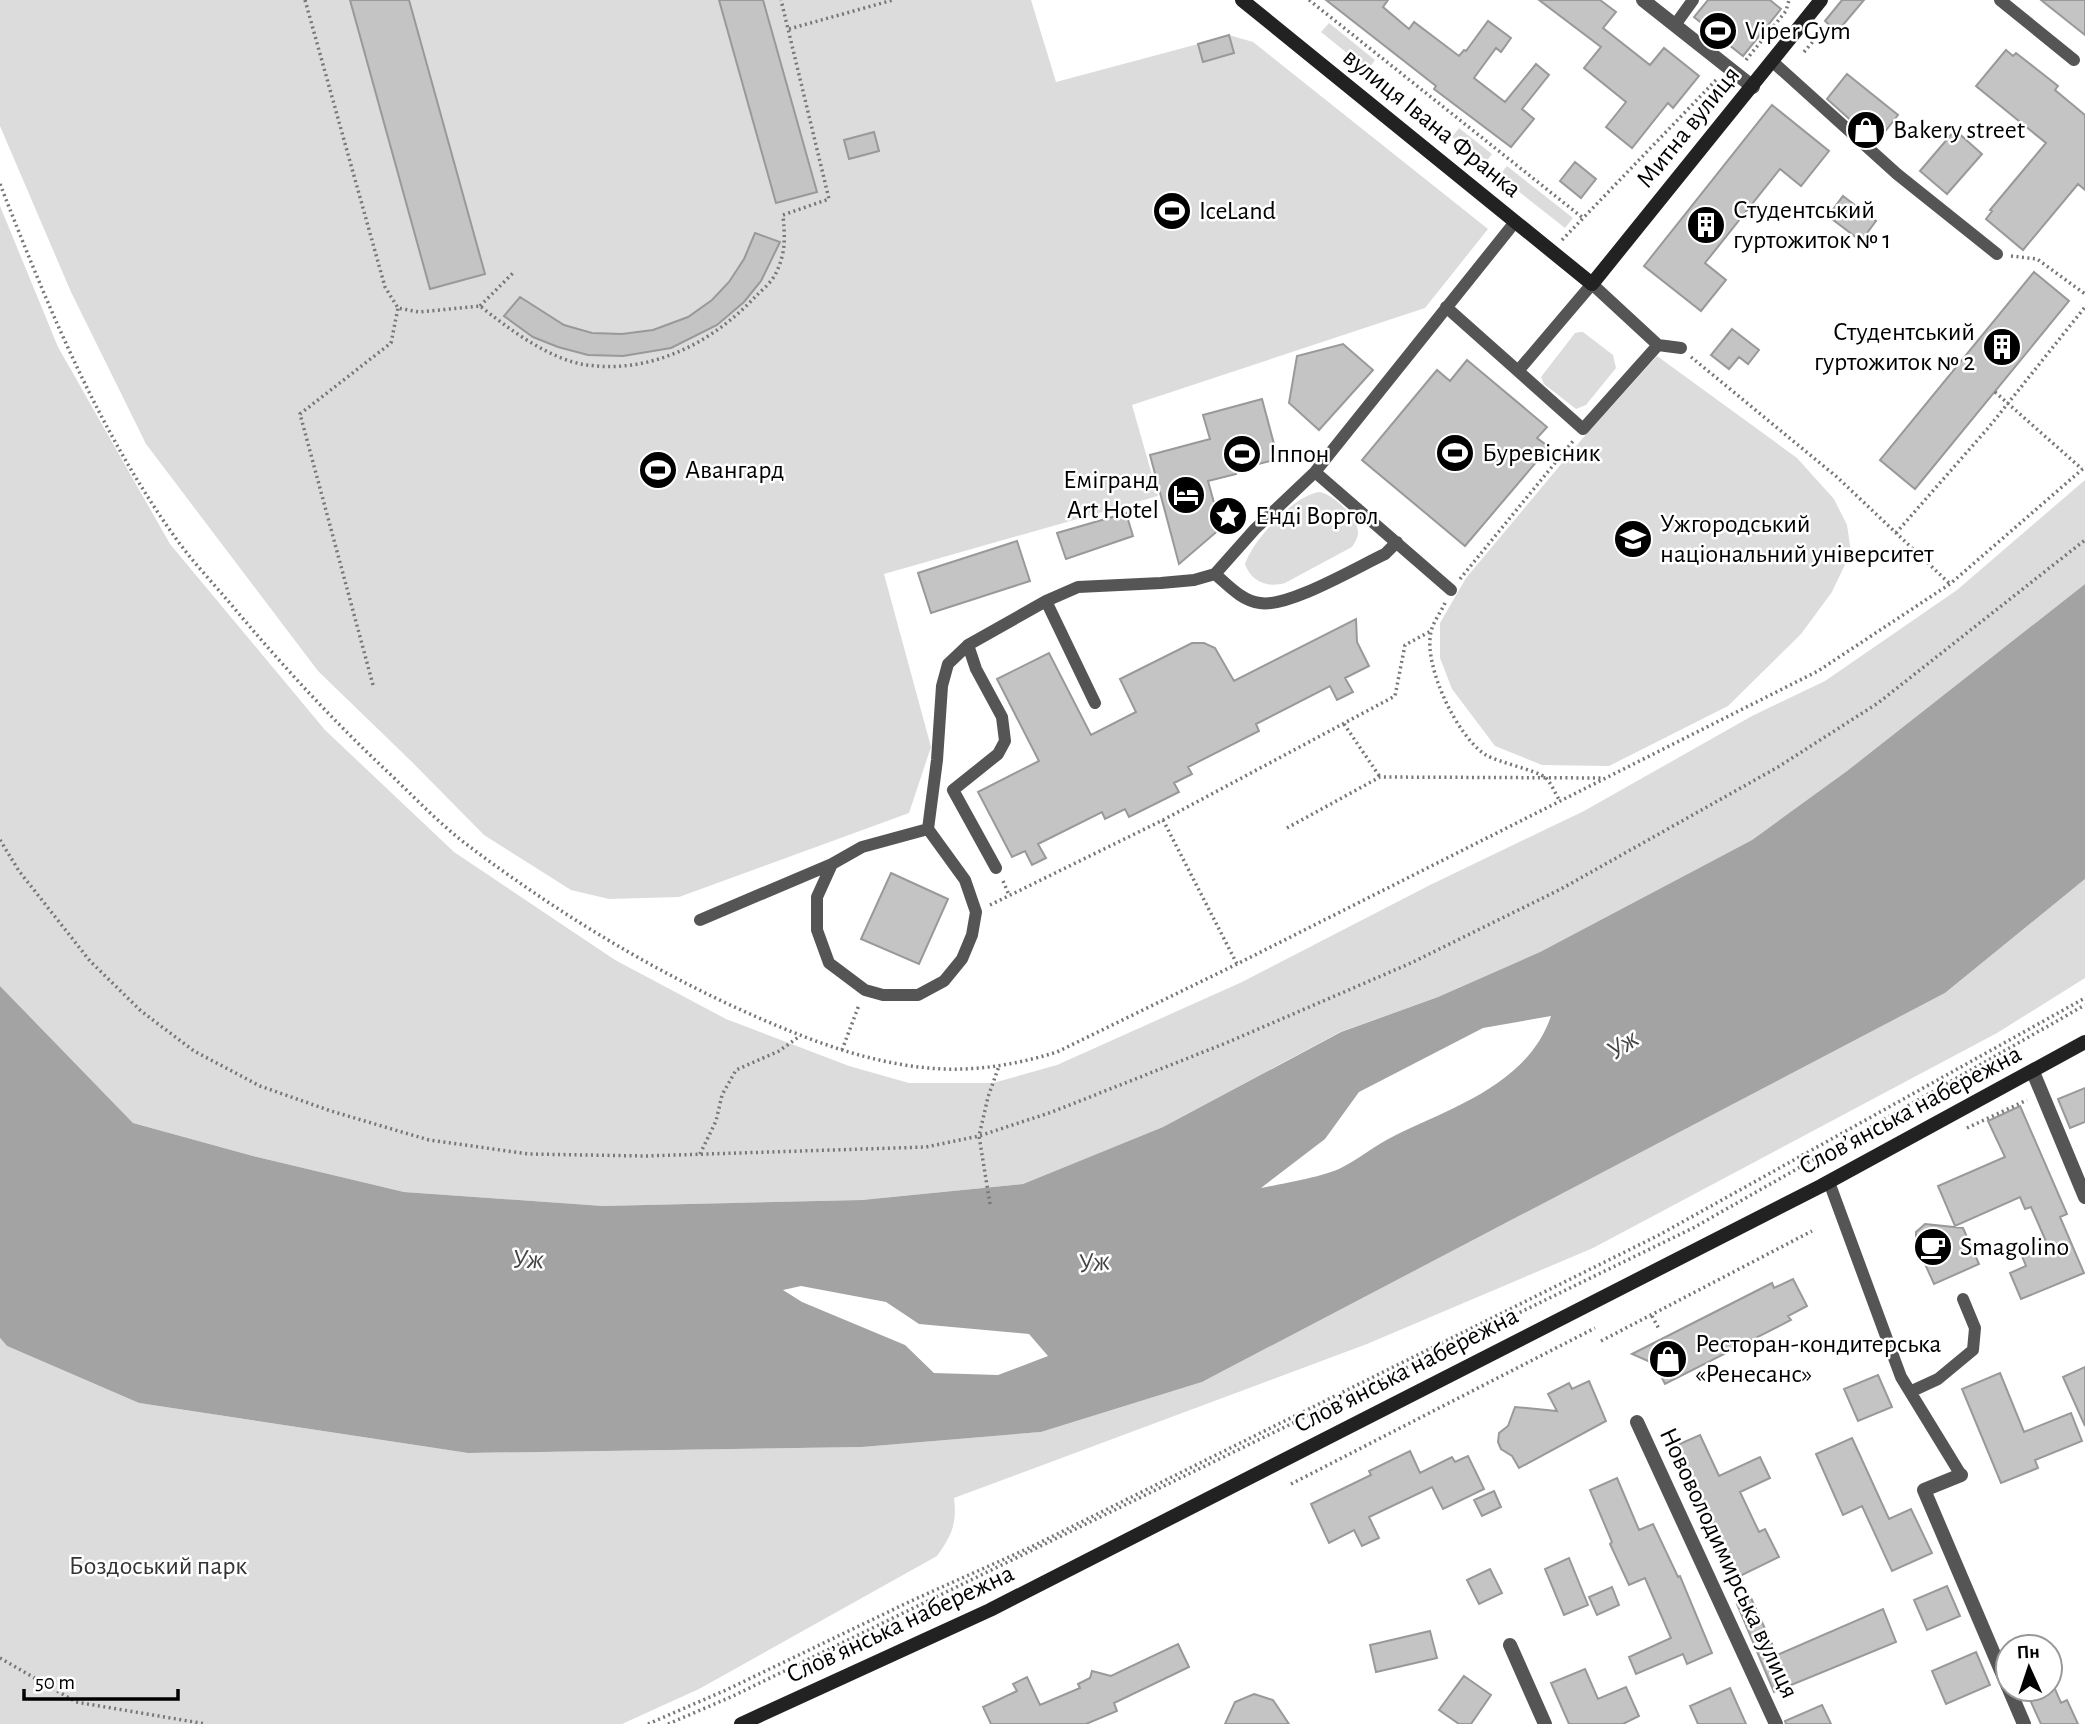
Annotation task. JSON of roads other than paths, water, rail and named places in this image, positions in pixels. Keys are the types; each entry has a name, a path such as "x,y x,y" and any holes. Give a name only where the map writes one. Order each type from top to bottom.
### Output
{"street":[{"name":"вулиця Івана Франка","path":"1242,0 1592,284"},
{"path":"1643,0 1753,87"},
{"name":"Митна вулиця","path":"1592,284 1821,0"},
{"name":"Словʼянська набережна","path":"741,1724 990,1610 1829,1182 2085,1042"},
{"path":"2033,1072 2085,1197"},
{"name":"Нововолодимирська вулиця","path":"1637,1422 1776,1724"},
{"path":"1961,1475 1924,1490 1994,1655"},
{"path":"1510,1645 1545,1724"},
{"path":"2015,1703 2024,1724"}],"lane":[{"path":"1675,25 1693,0"},
{"path":"2000,0 2074,60"},
{"path":"1773,62 1897,174 1997,254"},
{"path":"832,864 817,897 817,930 829,962 865,990 883,995 918,995 944,981 962,959 972,934 976,912 965,880 928,829 937,760 942,686 948,664 968,645 1046,601 1078,587 1194,580 1216,574 1255,529 1315,472 1515,222"},
{"path":"1518,371 1592,284 1658,345 1681,348"},
{"path":"1446,307 1583,429 1658,345"},
{"path":"1315,472 1451,590"},
{"path":"1216,574 1240,595 1260,603 1286,601 1385,554 1397,542"},
{"path":"1046,601 1095,703"},
{"path":"968,645 976,669 1002,717 1005,741 998,754 953,790 996,868"},
{"path":"700,920 832,864 862,847 928,829"},
{"path":"1829,1182 1902,1377 1961,1475"},
{"path":"1912,1391 1938,1379 1973,1350 1975,1328 1963,1299"}],"water":[{"name":"Уж","path":"2085,584 2085,879 1945,993 1202,1382 1041,1432 862,1447 468,1453 139,1403 7,1346 0,1338 0,986 133,1123 253,1156 404,1192 603,1206 862,1200 1023,1184 1163,1127 1341,1032 1438,997 1540,952 1752,840 1847,771","holes":["1551,1016 1540,1039 1525,1059 1486,1091 1387,1140 1339,1169 1261,1188 1325,1139 1359,1092 1483,1028","801,1286 886,1302 919,1324 1029,1334 1048,1356 998,1375 934,1373 905,1345 802,1302 783,1290"]}],"place":[{"name":"Viper Gym","path":"1718,31"},
{"name":"Bakery street","path":"1866,130"},
{"name":"IceLand","path":"1172,211"},
{"name":"Студентський гуртожиток № 1","path":"1706,225"},
{"name":"Студентський гуртожиток № 2","path":"2002,347"},
{"name":"Буревісник","path":"1455,453"},
{"name":"Іппон","path":"1242,454"},
{"name":"Авангард","path":"658,470"},
{"name":"Емігранд Art Hotel","path":"1186,495"},
{"name":"Енді Воргол","path":"1228,516"},
{"name":"Ужгородський національний університет","path":"1633,539"},
{"name":"Smagolino","path":"1933,1247"},
{"name":"Ресторан-кондитерська «Ренесанс»","path":"1668,1359"}],"park label":[{"name":"Боздоський парк","path":"158,1566"}]}
